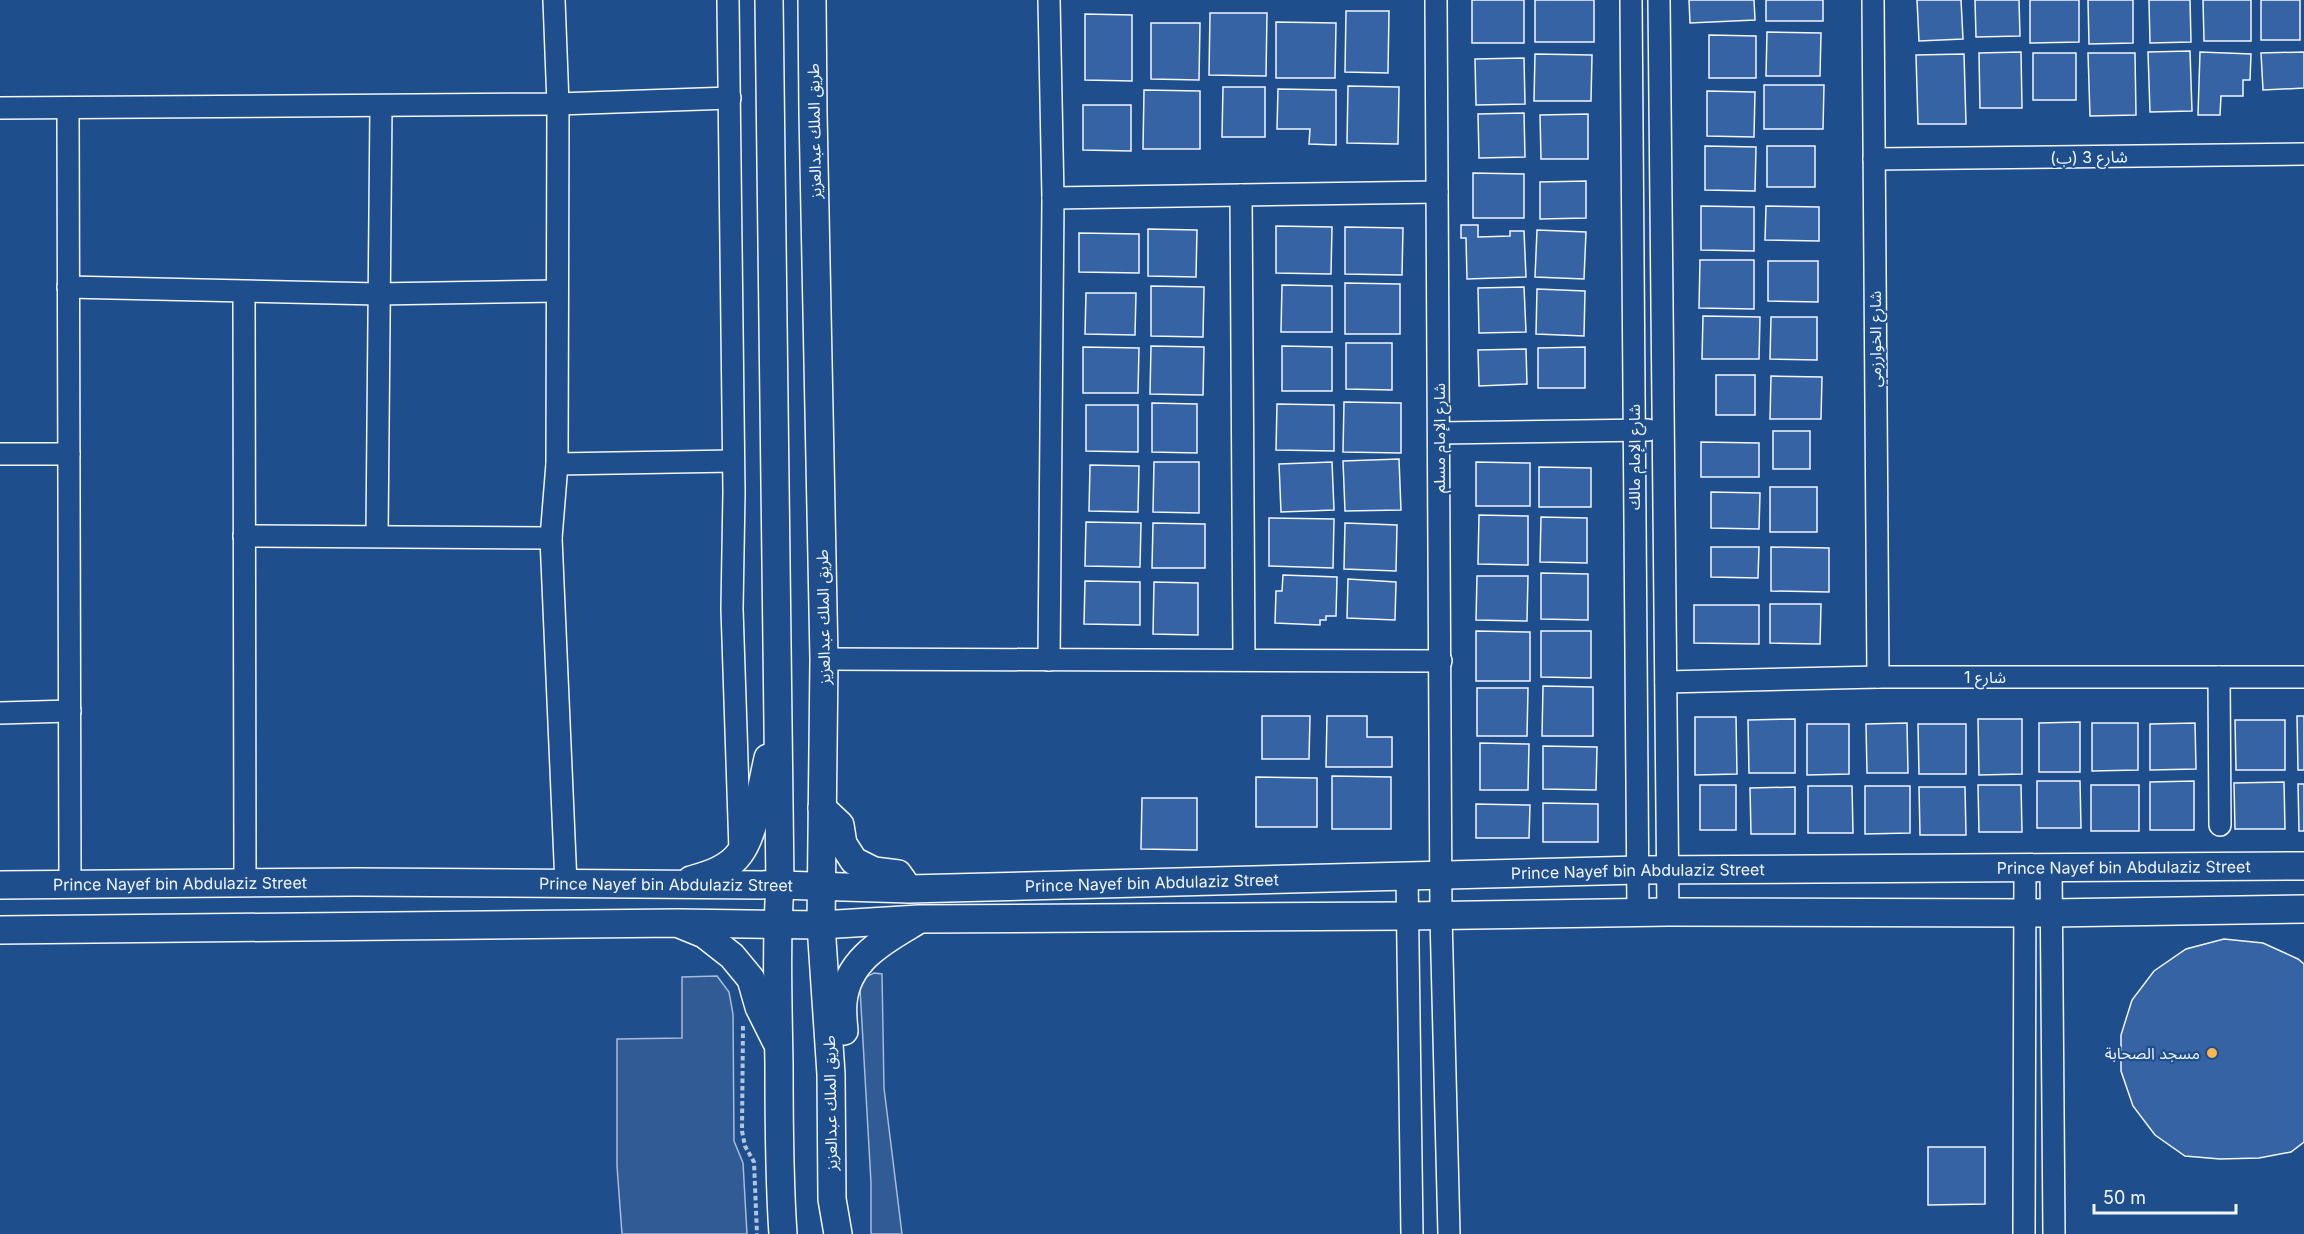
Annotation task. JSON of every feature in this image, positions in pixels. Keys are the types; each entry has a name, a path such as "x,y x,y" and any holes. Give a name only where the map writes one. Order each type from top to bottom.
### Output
{"main road":[{"path":"769,0 780,885 777,925 778,1047 780,1198 783,1234"},
{"name":"طريق الملك عبدالعزيز","path":"812,0 825,659 821,925 831,1074 831,1199 838,1234"},
{"path":"673,885 717,872 740,854 751,828 777,722"},
{"path":"822,808 840,825 843,844 854,861 874,871 898,874 909,889"},
{"name":"Prince Nayef bin Abdulaziz Street","path":"0,885 566,884 780,885 909,889 1668,869 2304,866"},
{"name":"Prince Nayef bin Abdulaziz Street","path":"0,930 678,923 821,925 919,919 1441,916 1668,912 2051,913 2304,909"},
{"path":"831,1074 844,1045 843,1001 848,982 857,965 866,953 919,919"},
{"path":"678,923 704,934 732,956 751,979 759,1007 778,1047"}],"street":[{"path":"554,0 558,104 557,464 551,538 566,884"},
{"path":"728,0 733,461 732,609 740,854"},
{"path":"1049,0 1053,198 1049,660"},
{"name":"شارع الإمام مسلم","path":"1436,0 1441,916 1449,1234"},
{"name":"شارع الإمام مالك","path":"1631,0 1638,913"},
{"name":"شارع الإمام مالك","path":"1659,0 1668,912"},
{"name":"شارع الخوارزمي","path":"1873,0 1878,677"},
{"path":"0,108 558,104 730,98"},
{"path":"377,535 381,106"},
{"path":"68,108 70,884"},
{"name":"شارع 3 (ب)","path":"1874,159 2304,154"},
{"path":"1053,198 1437,192"},
{"path":"1241,195 1244,660"},
{"path":"68,287 378,294 557,291"},
{"path":"244,292 245,883"},
{"path":"1439,433 1664,430"},
{"path":"0,454 69,454"},
{"path":"557,464 733,461"},
{"path":"244,536 377,535 551,538"},
{"path":"825,659 1441,661"},
{"name":"شارع 1","path":"1666,681 1878,677 2304,676"},
{"path":"2219,677 2220,825"},
{"path":"0,713 70,711"},
{"path":"2024,1234 2025,913 2038,867"},
{"path":"2038,867 2051,913 2054,1234"},
{"path":"1407,876 1412,1234"}],"path":[{"path":"743,1016 742,1131 745,1146 753,1162 757,1234"}],"shaded area":[{"path":"874,973 882,974 884,1088 902,1234 871,1234 871,1183 860,988 866,977"},
{"path":"717,976 729,992 733,1014 734,1141 743,1163 747,1234 622,1234 617,1166 617,1039 682,1038 682,977"}],"building":[{"path":"1472,0 1524,0 1524,43 1472,43"},
{"path":"1535,0 1594,0 1594,42 1535,42"},
{"path":"1689,0 1754,0 1755,20 1690,23"},
{"path":"1766,0 1823,0 1823,21 1766,21"},
{"path":"1917,0 1961,0 1963,39 1919,41"},
{"path":"1975,0 2019,0 2020,36 1976,37"},
{"path":"2030,0 2079,0 2079,42 2030,43"},
{"path":"2088,0 2133,0 2133,43 2089,44"},
{"path":"2149,0 2190,0 2191,42 2150,43"},
{"path":"2203,0 2251,0 2251,41 2204,41"},
{"path":"2261,0 2300,0 2300,40 2261,40"},
{"path":"1346,11 1389,11 1388,73 1345,72"},
{"path":"1210,13 1267,13 1266,76 1209,75"},
{"path":"1085,14 1132,15 1132,81 1085,80"},
{"path":"1276,22 1336,23 1335,78 1276,78"},
{"path":"1151,23 1200,23 1199,80 1151,79"},
{"path":"1767,32 1821,33 1820,76 1766,76"},
{"path":"1709,35 1756,36 1756,78 1709,78"},
{"path":"2190,51 2192,111 2150,112 2148,52"},
{"path":"2021,52 2022,108 1980,108 1979,53"},
{"path":"2200,52 2251,54 2250,80 2243,80 2243,96 2221,96 2220,115 2198,115"},
{"path":"2304,52 2304,88 2263,90 2261,53"},
{"path":"2033,53 2076,53 2076,100 2033,100"},
{"path":"2088,53 2135,53 2136,115 2090,116"},
{"path":"1535,54 1592,55 1591,101 1534,101"},
{"path":"1964,54 1966,124 1918,124 1916,55"},
{"path":"1524,58 1525,104 1476,105 1475,59"},
{"path":"1764,85 1824,85 1823,129 1764,129"},
{"path":"1348,86 1399,87 1398,144 1347,143"},
{"path":"1223,87 1265,87 1265,137 1222,137"},
{"path":"1278,89 1336,90 1336,145 1309,144 1310,129 1277,129"},
{"path":"1144,90 1200,91 1200,149 1143,149"},
{"path":"1707,91 1755,92 1754,137 1707,136"},
{"path":"1083,105 1131,105 1131,151 1083,150"},
{"path":"1524,113 1525,157 1479,158 1478,114"},
{"path":"1588,114 1588,159 1541,159 1540,115"},
{"path":"1705,146 1756,147 1755,191 1705,190"},
{"path":"1767,146 1815,146 1815,187 1767,187"},
{"path":"1473,173 1524,174 1524,218 1473,218"},
{"path":"1586,181 1586,218 1540,219 1540,182"},
{"path":"1701,206 1754,207 1754,251 1701,250"},
{"path":"1766,206 1819,207 1819,241 1765,240"},
{"path":"1461,225 1478,225 1478,237 1510,236 1510,231 1524,231 1526,277 1467,279 1466,238 1461,238"},
{"path":"1276,226 1332,227 1331,274 1276,273"},
{"path":"1345,227 1403,228 1402,275 1345,274"},
{"path":"1148,229 1197,230 1196,277 1148,276"},
{"path":"1537,230 1586,232 1584,279 1535,277"},
{"path":"1079,233 1139,234 1139,273 1079,272"},
{"path":"1700,260 1754,260 1754,309 1699,308"},
{"path":"1768,261 1818,261 1818,302 1768,301"},
{"path":"1345,283 1400,284 1400,334 1345,334"},
{"path":"1282,285 1332,286 1332,332 1281,332"},
{"path":"1151,286 1204,287 1203,337 1151,336"},
{"path":"1524,287 1526,332 1479,333 1478,288"},
{"path":"1537,289 1585,291 1584,336 1536,334"},
{"path":"1086,293 1136,293 1135,335 1085,334"},
{"path":"1703,316 1760,317 1759,359 1702,359"},
{"path":"1771,317 1817,317 1817,360 1770,359"},
{"path":"1346,343 1392,343 1392,390 1346,389"},
{"path":"1151,346 1204,347 1203,395 1150,394"},
{"path":"1282,346 1332,347 1332,391 1282,391"},
{"path":"1083,347 1139,348 1138,393 1083,393"},
{"path":"1585,347 1585,388 1538,388 1538,348"},
{"path":"1526,349 1527,384 1479,386 1478,350"},
{"path":"1716,375 1755,375 1755,415 1716,415"},
{"path":"1771,376 1822,377 1821,419 1770,419"},
{"path":"1344,402 1401,403 1401,453 1343,452"},
{"path":"1152,403 1197,404 1197,453 1152,452"},
{"path":"1277,404 1334,405 1334,451 1276,450"},
{"path":"1086,405 1138,405 1138,452 1086,451"},
{"path":"1773,431 1810,431 1810,469 1773,469"},
{"path":"1701,442 1759,443 1759,477 1701,477"},
{"path":"1399,459 1401,510 1345,511 1343,461"},
{"path":"1154,462 1199,462 1199,513 1153,512"},
{"path":"1332,462 1334,510 1281,512 1279,464"},
{"path":"1476,462 1530,463 1530,506 1476,506"},
{"path":"1090,465 1139,466 1138,512 1089,511"},
{"path":"1539,467 1591,468 1591,507 1539,507"},
{"path":"1770,487 1817,487 1817,532 1770,532"},
{"path":"1711,492 1760,493 1759,529 1711,528"},
{"path":"1479,515 1528,516 1528,565 1478,564"},
{"path":"1541,517 1587,518 1587,563 1540,562"},
{"path":"1269,518 1334,519 1333,568 1269,566"},
{"path":"1086,522 1141,523 1140,567 1085,566"},
{"path":"1153,523 1205,524 1205,568 1152,568"},
{"path":"1345,523 1397,525 1396,571 1344,569"},
{"path":"1711,547 1759,547 1758,578 1711,577"},
{"path":"1771,547 1829,548 1829,592 1771,591"},
{"path":"1541,573 1588,574 1588,620 1541,619"},
{"path":"1283,575 1337,577 1336,616 1326,616 1326,620 1320,620 1320,625 1275,623 1276,591 1282,591"},
{"path":"1477,576 1528,576 1527,621 1476,620"},
{"path":"1348,579 1396,582 1395,620 1347,618"},
{"path":"1085,581 1140,582 1140,625 1084,624"},
{"path":"1154,582 1198,583 1198,635 1153,634"},
{"path":"1770,604 1821,604 1820,644 1770,643"},
{"path":"1694,605 1759,605 1759,644 1694,643"},
{"path":"1476,631 1530,632 1530,681 1476,681"},
{"path":"1541,631 1591,631 1591,678 1541,677"},
{"path":"1543,686 1593,687 1593,736 1542,736"},
{"path":"1477,688 1528,688 1527,736 1477,736"},
{"path":"1262,716 1310,716 1309,759 1262,759"},
{"path":"1327,716 1367,716 1367,737 1392,737 1392,767 1326,767"},
{"path":"2297,716 2304,716 2304,770 2298,770"},
{"path":"1695,717 1736,717 1737,774 1695,775"},
{"path":"1795,719 1795,773 1749,773 1748,720"},
{"path":"1978,719 2022,719 2022,774 1979,775"},
{"path":"2235,720 2285,720 2285,770 2236,770"},
{"path":"2080,722 2080,772 2039,772 2039,723"},
{"path":"1907,723 1908,773 1867,773 1866,724"},
{"path":"2092,723 2138,723 2138,770 2092,771"},
{"path":"2195,723 2196,769 2150,770 2150,724"},
{"path":"1807,724 1849,724 1849,774 1807,775"},
{"path":"1918,724 1966,724 1966,774 1919,774"},
{"path":"1480,743 1529,744 1528,790 1480,790"},
{"path":"1543,746 1597,747 1596,790 1543,789"},
{"path":"1332,776 1391,777 1391,829 1332,829"},
{"path":"1256,777 1317,778 1317,827 1256,827"},
{"path":"2037,781 2080,781 2081,828 2037,828"},
{"path":"2194,781 2194,830 2150,830 2150,782"},
{"path":"2284,782 2285,829 2235,829 2234,783"},
{"path":"2298,784 2304,784 2304,831 2299,831"},
{"path":"1700,785 1736,785 1736,830 1700,830"},
{"path":"1978,785 2021,785 2022,832 1979,832"},
{"path":"2091,785 2139,785 2139,831 2091,831"},
{"path":"1808,786 1852,786 1853,833 1808,833"},
{"path":"1865,786 1910,786 1910,833 1865,834"},
{"path":"1795,787 1795,834 1751,834 1750,788"},
{"path":"1919,787 1965,787 1966,835 1920,835"},
{"path":"1142,798 1197,798 1197,850 1141,849"},
{"path":"1543,803 1598,804 1598,842 1543,842"},
{"path":"1476,804 1530,805 1529,838 1476,838"},
{"name":"مسجد الصحابة","path":"2224,939 2263,943 2304,964 2304,1142 2291,1152 2259,1158 2220,1159 2185,1156 2155,1135 2133,1106 2121,1071 2121,1035 2132,1000 2154,971 2186,949"},
{"path":"1928,1147 1985,1147 1985,1204 1928,1205"}],"place":[{"name":"مسجد الصحابة","path":"2212,1053"}]}
